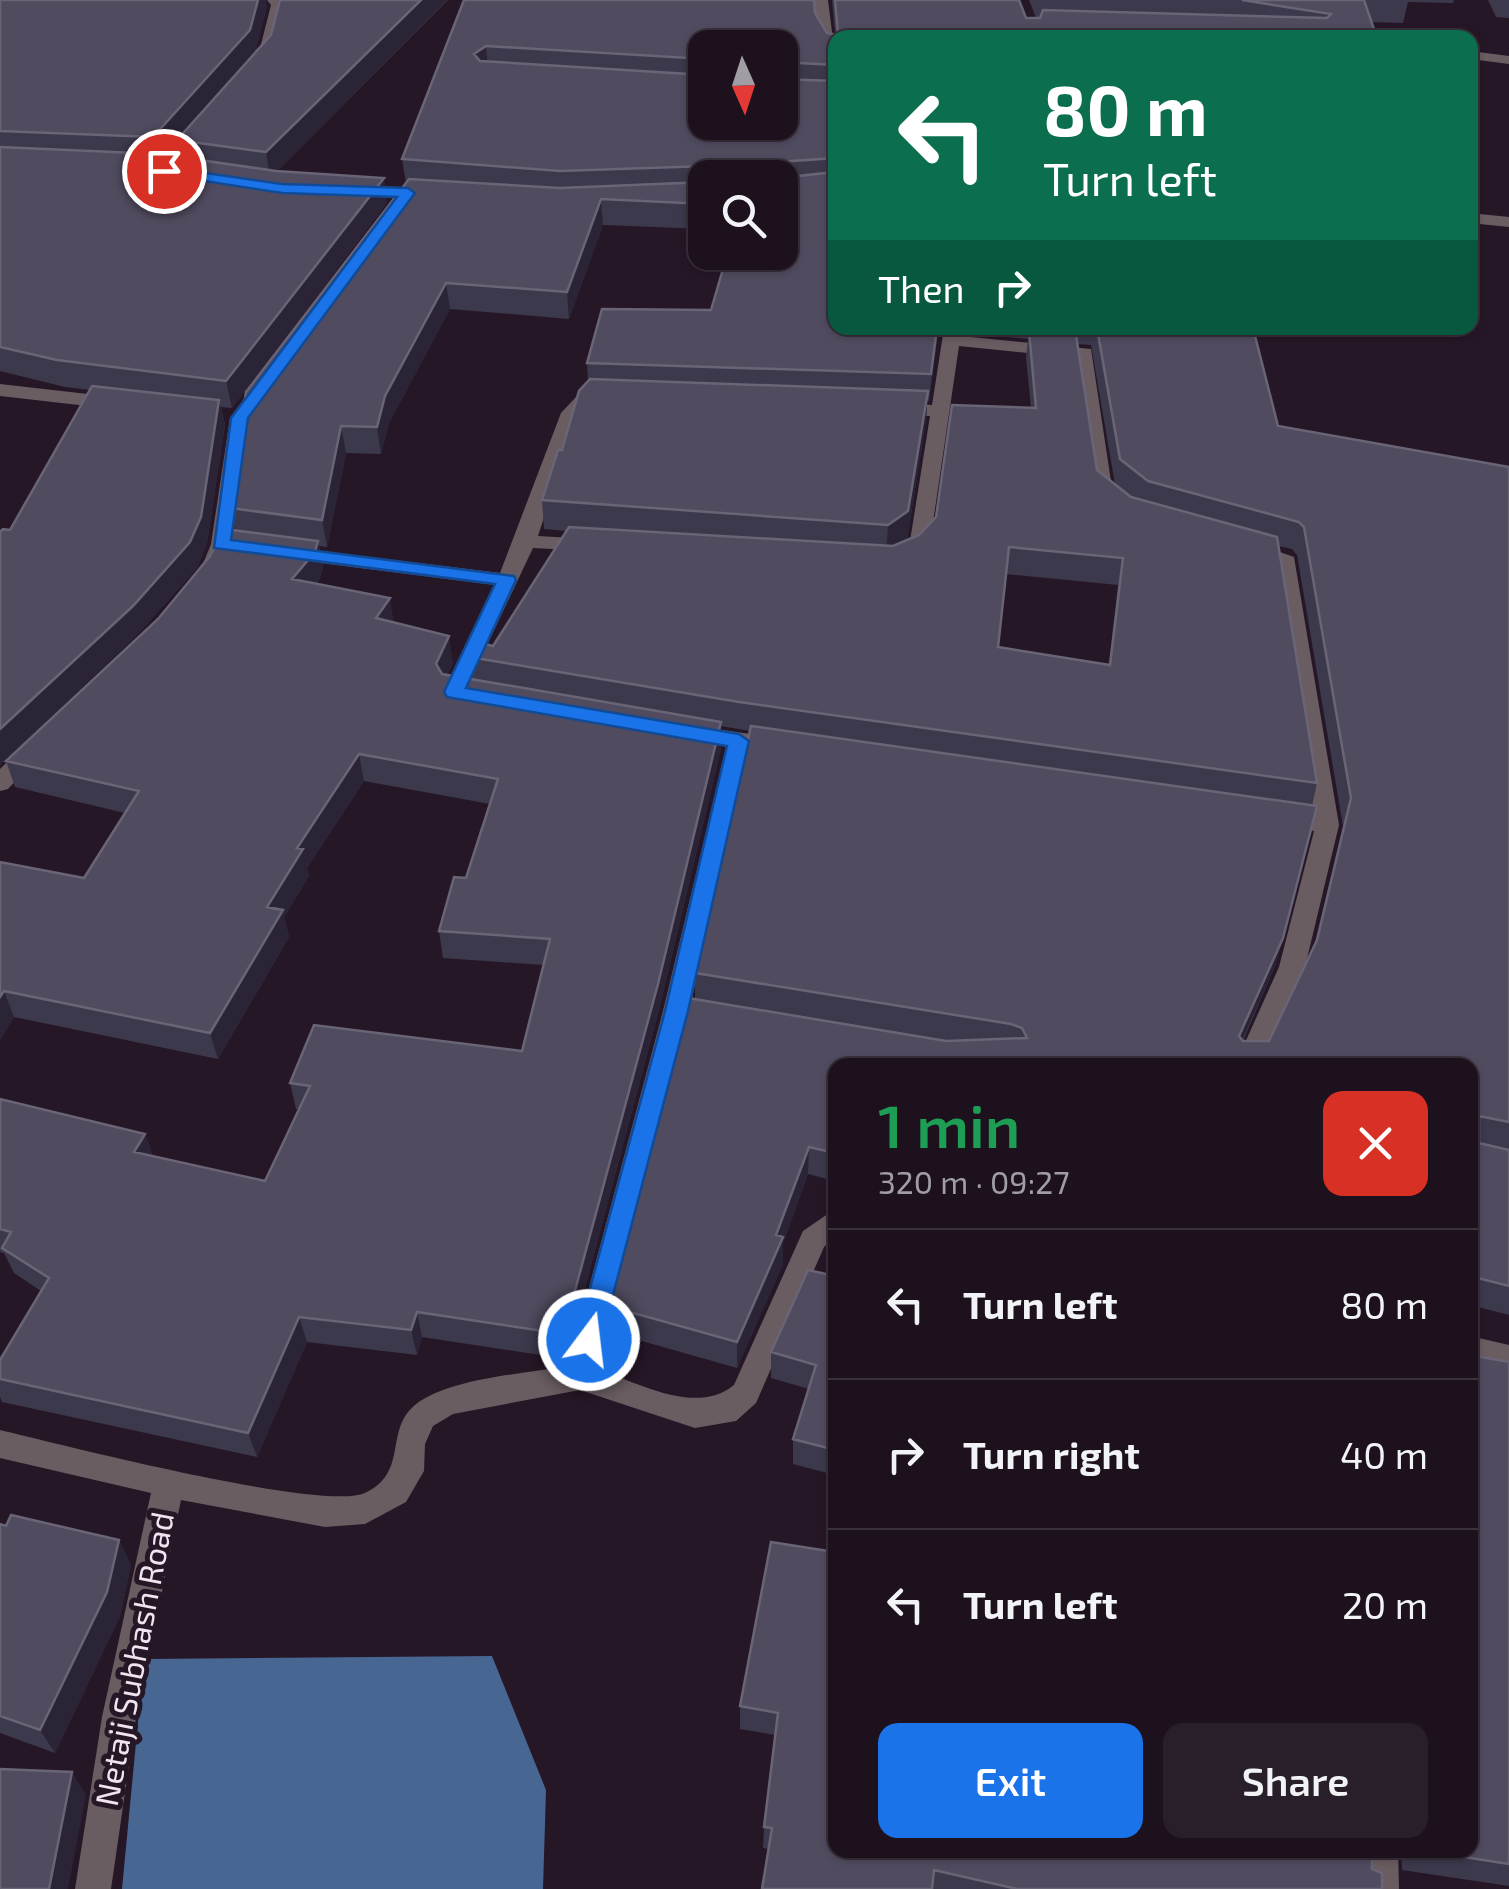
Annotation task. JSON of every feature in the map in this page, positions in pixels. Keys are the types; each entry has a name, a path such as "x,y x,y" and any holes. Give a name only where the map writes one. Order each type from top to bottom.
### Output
{"street":[{"path":"243,83 265,57 278,4 274,0"},
{"path":"821,0 828,39"},
{"path":"1478,55 1509,60"},
{"path":"336,190 402,200 446,196"},
{"path":"1478,219 1509,222"},
{"path":"876,564 890,564 910,555 920,543 951,335"},
{"path":"958,335 1085,353 1102,490 1135,516"},
{"path":"240,547 230,417 273,373"},
{"path":"0,390 129,405"},
{"path":"492,699 454,692 526,540 573,406 586,397 626,396"},
{"path":"882,408 941,411"},
{"path":"526,540 606,546"},
{"path":"1228,541 1284,556 1327,825 1292,967 1251,1058"},
{"path":"198,585 240,547 507,580"},
{"path":"663,728 798,749"},
{"path":"0,783 42,740"},
{"path":"580,1376 686,1012 739,741"},
{"path":"1268,816 1327,825"},
{"path":"169,1483 325,1512 365,1509 396,1492 408,1470 410,1444 422,1417 447,1402 580,1376 695,1414 725,1412 745,1394 814,1239 828,1227"},
{"path":"1478,1351 1509,1358"},
{"name":"Netaji Subhash Road","path":"0,1444 169,1483 119,1716 93,1889"},
{"path":"1380,1858 1382,1889"}],"water":[{"path":"492,1656 546,1790 543,1889 122,1889 144,1659"}],"building":[{"path":"0,0 258,0 250,30 153,137 0,131"},
{"path":"280,0 421,0 266,152 177,140 271,35"},
{"path":"464,0 814,0 815,13 828,33 828,65 798,63 798,30 688,30 688,58 486,46 474,54 480,61 688,74 688,140 798,140 798,80 828,81 828,158 688,160 688,167 560,171 402,159"},
{"path":"835,0 1019,0 1026,18 1040,18 1043,10 1327,18 1331,14 1242,0 1364,0 1374,30 838,30"},
{"path":"0,147 158,154 276,171 384,178 226,381 57,360 0,347"},
{"path":"828,173 828,335 936,335 931,374 587,363 602,309 711,310 723,270 798,270 798,176"},
{"path":"409,179 560,188 688,183 688,203 601,199 567,292 446,283 385,396 377,427 341,426 322,520 230,508 246,392"},
{"path":"1029,335 1076,335 1097,470 1131,497 1277,537 1317,783 739,702 469,657 476,642 493,646 569,527 893,546 919,535 936,517 952,405 1036,408","holes":["1009,547 1123,558 1110,665 998,647"]},
{"path":"1098,335 1255,335 1278,426 1509,467 1509,1122 1479,1116 1479,1143 1509,1150 1509,1286 1478,1278 1478,1058 828,1058 828,1151 809,1147 776,1235 783,1237 737,1342 608,1306 688,998 946,1041 1027,1038 1022,1028 1011,1024 695,973 751,726 1317,806 1283,938 1239,1036 1243,1041 1269,1041 1317,940 1351,798 1304,527 1299,522 1148,481 1120,459"},
{"path":"590,379 928,391 908,511 888,525 542,500 579,391"},
{"path":"92,386 219,400 201,517 190,542 133,606 0,729 0,532 10,530"},
{"path":"224,529 318,541 315,552 292,579 390,598 376,618 449,636 436,664 442,674 721,722 658,984 573,1298 568,1296 557,1333 417,1312 411,1330 299,1317 248,1433 0,1379 0,1360 49,1278 2,1248 11,1232 0,1229 0,1099 145,1134 134,1152 265,1181 310,1086 290,1083 314,1025 522,1051 550,939 439,931 454,877 466,878 498,779 359,754 297,848 303,849 267,907 283,910 210,1033 4,991 0,997 0,862 84,878 139,791 6,761 158,619 210,556"},
{"path":"808,1270 828,1274 828,1448 793,1439 816,1365 771,1352"},
{"path":"1478,1356 1509,1362 1509,1864 1470,1858 1478,1858"},
{"path":"11,1515 119,1540 107,1592 40,1730 0,1716 0,1524 6,1526"},
{"path":"771,1542 828,1551 828,1858 1372,1858 1372,1869 1382,1873 1382,1889 1017,1889 934,1870 932,1889 762,1889 772,1828 764,1827 778,1713 740,1706"},
{"path":"0,1769 72,1772 49,1889 0,1889"}],"route":[{"path":"164,171 282,188 408,193 239,418 221,544 507,580 454,692 739,741 676,1011 589,1340"}]}
